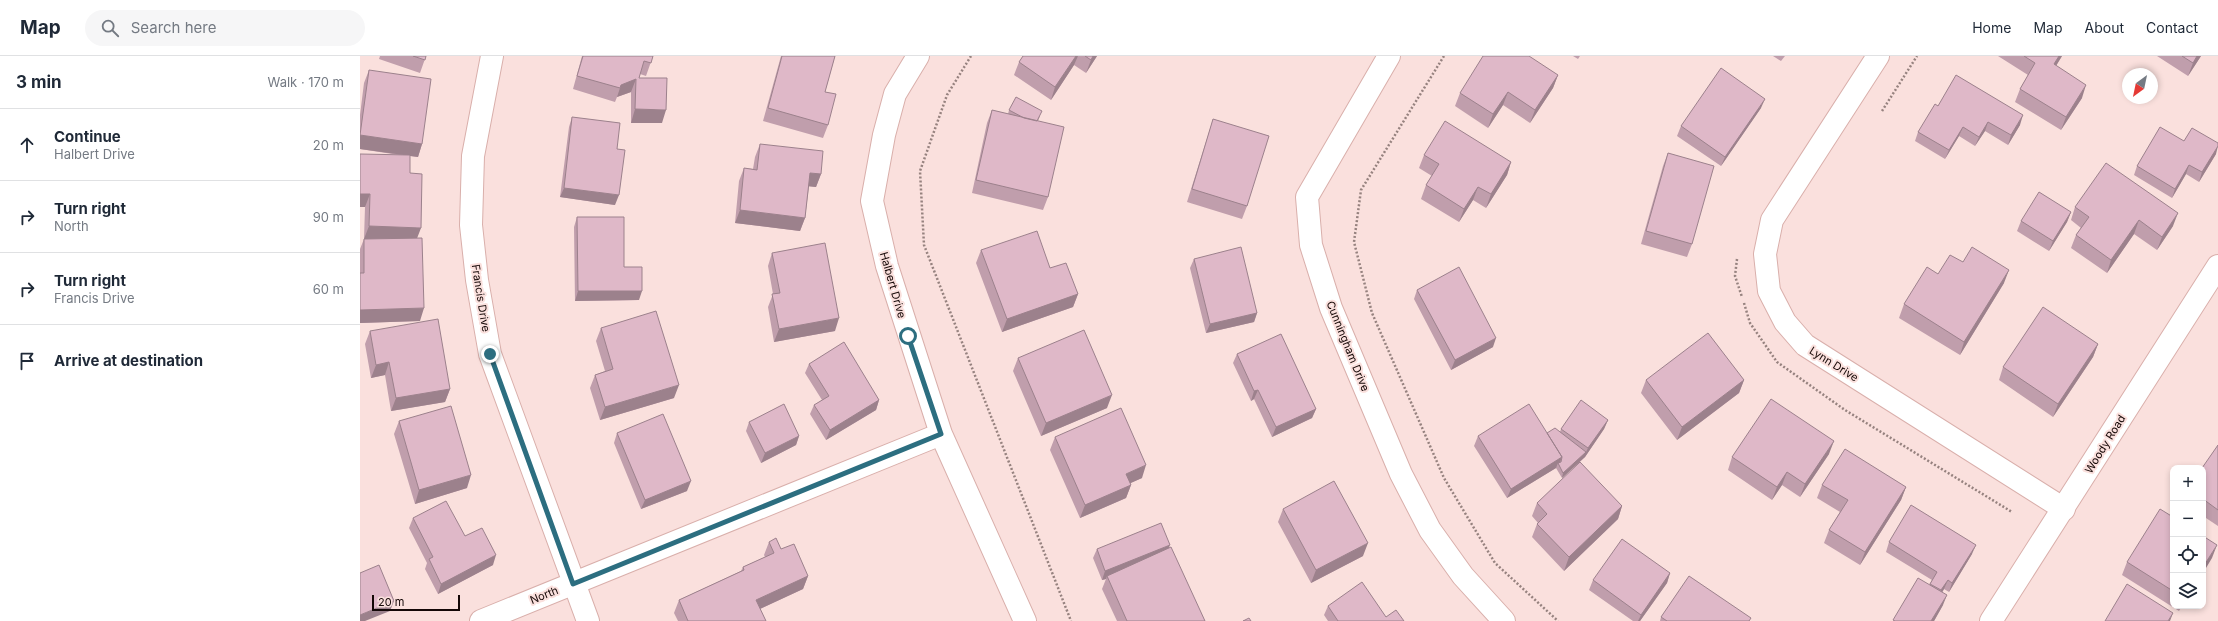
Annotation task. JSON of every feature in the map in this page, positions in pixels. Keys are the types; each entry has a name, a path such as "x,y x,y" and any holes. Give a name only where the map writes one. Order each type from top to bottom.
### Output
{"street":[{"name":"Francis Drive","path":"492,56 474,156 471,225 477,280 490,354 573,584 588,621"},
{"name":"Halbert Drive","path":"918,56 896,94 884,135 872,201 887,266 941,434 1025,621"},
{"name":"Cunningham Drive","path":"1389,56 1306,197 1312,245 1331,308 1401,474 1430,530 1446,553 1463,576 1504,621"},
{"name":"Lynn Drive","path":"1878,56 1772,220 1765,254 1769,291 1785,322 1805,346 2064,509"},
{"name":"Woody Road","path":"1991,621 2218,266"},
{"name":"North","path":"481,621 941,434"}],"path":[{"path":"971,56 947,95 920,171 924,245 1071,621"},
{"path":"1444,56 1361,190 1354,242 1372,313 1444,478 1495,563 1558,621"},
{"path":"1882,111 1917,56"},
{"path":"1737,256 1735,276 1750,324 1777,362 1845,410 2012,512"}],"building":[{"path":"413,56 426,56 425,60"},
{"path":"583,56 653,56 651,63 644,61 639,78 667,78 666,110 635,109 636,79 621,85 620,88 577,76"},
{"path":"782,56 835,56 825,92 836,94 828,125 768,108"},
{"path":"1023,56 1076,56 1055,87 1019,62"},
{"path":"1085,56 1093,56 1091,60"},
{"path":"1483,56 1529,56 1558,75 1535,110 1508,92 1493,114 1460,93"},
{"path":"2024,56 2059,56 2054,64 2086,85 2066,117 2020,89 2035,63"},
{"path":"2182,56 2197,56 2193,63"},
{"path":"1721,68 1765,99 1725,157 1681,126"},
{"path":"369,70 431,79 422,144 360,135"},
{"path":"1956,75 2023,115 2011,135 1988,122 1979,137 1963,127 1949,150 1918,132 1935,104 1938,106"},
{"path":"1016,97 1042,111 1037,121 1024,118 1009,110"},
{"path":"992,110 1064,127 1048,197 976,180"},
{"path":"572,117 620,123 617,149 625,150 619,195 564,188"},
{"path":"1213,119 1269,136 1247,206 1192,189"},
{"path":"1445,121 1511,162 1491,194 1478,187 1464,209 1426,185 1439,164 1424,155"},
{"path":"2160,127 2184,141 2192,128 2218,143 2218,146 2202,172 2189,165 2175,189 2137,166"},
{"path":"760,144 823,151 821,174 810,173 805,218 740,210 744,168 757,170"},
{"path":"1668,153 1714,166 1692,244 1646,231"},
{"path":"360,154 410,155 410,173 422,174 421,228 369,226 370,194 360,194"},
{"path":"2106,163 2178,213 2162,237 2139,220 2111,260 2076,235 2089,217 2075,207"},
{"path":"2039,192 2071,212 2053,241 2021,221"},
{"path":"577,217 624,217 624,267 642,267 642,291 578,291"},
{"path":"1037,231 1050,268 1066,263 1078,294 1007,319 981,250"},
{"path":"422,238 424,308 360,310 360,273 364,273 364,239"},
{"path":"825,243 839,318 779,329 772,294 780,293 772,253"},
{"path":"1241,247 1257,313 1210,324 1194,259"},
{"path":"1972,247 2009,270 1964,342 1904,304 1927,267 1938,274 1950,255 1963,262"},
{"path":"1459,267 1496,338 1455,360 1417,290"},
{"path":"2043,307 2098,344 2058,404 2003,367"},
{"path":"656,311 679,385 605,407 595,375 613,369 601,328"},
{"path":"438,319 450,389 396,398 389,362 376,365 370,331"},
{"path":"1084,330 1112,395 1046,423 1018,358"},
{"path":"1708,333 1744,380 1682,427 1646,380"},
{"path":"1281,334 1316,409 1276,427 1258,390 1254,391 1237,354"},
{"path":"844,342 879,400 830,430 814,405 829,396 809,364"},
{"path":"1771,399 1834,441 1805,484 1787,472 1777,487 1732,457"},
{"path":"1581,400 1608,420 1588,448 1561,429"},
{"path":"784,404 799,436 765,453 749,422"},
{"path":"1529,404 1562,457 1511,489 1478,436"},
{"path":"451,406 471,475 419,490 399,421"},
{"path":"1121,408 1146,465 1126,474 1131,485 1085,505 1055,437"},
{"path":"663,414 691,481 645,500 617,433"},
{"path":"1555,428 1586,452 1563,473 1558,463 1561,462 1562,457 1547,433"},
{"path":"2218,445 2218,510 2206,501 2206,465 2204,465"},
{"path":"1845,449 1906,487 1865,552 1829,530 1848,500 1822,485"},
{"path":"1580,462 1622,506 1569,557 1537,524 1547,514 1537,503"},
{"path":"1334,481 1368,543 1316,570 1283,509"},
{"path":"446,501 465,536 482,528 496,555 441,584 429,559 433,557 413,518"},
{"path":"1911,505 1976,545 1952,583 1948,580 1941,590 1930,584 1937,572 1889,542"},
{"path":"2160,509 2170,515 2170,589 2127,562"},
{"path":"1161,523 1170,545 1105,571 1097,549"},
{"path":"776,538 781,549 794,544 808,576 756,600 766,621 688,621 679,600 744,570 743,567 774,553 769,542"},
{"path":"2206,538 2217,545 2206,562"},
{"path":"1622,539 1670,573 1641,615 1593,580"},
{"path":"1171,547 1205,621 1127,621 1107,576"},
{"path":"379,565 394,601 360,615 360,573"},
{"path":"1689,576 1751,618 1749,621 1667,621 1661,617"},
{"path":"1918,578 1947,595 1931,621 1893,620"},
{"path":"1362,582 1386,617 1396,610 1404,621 1338,621 1328,606"},
{"path":"2127,584 2173,613 2168,621 2105,621"},
{"path":"1249,618 1251,621 1243,621"}],"route":[{"path":"490,354 573,584 941,434 908,336"}]}
